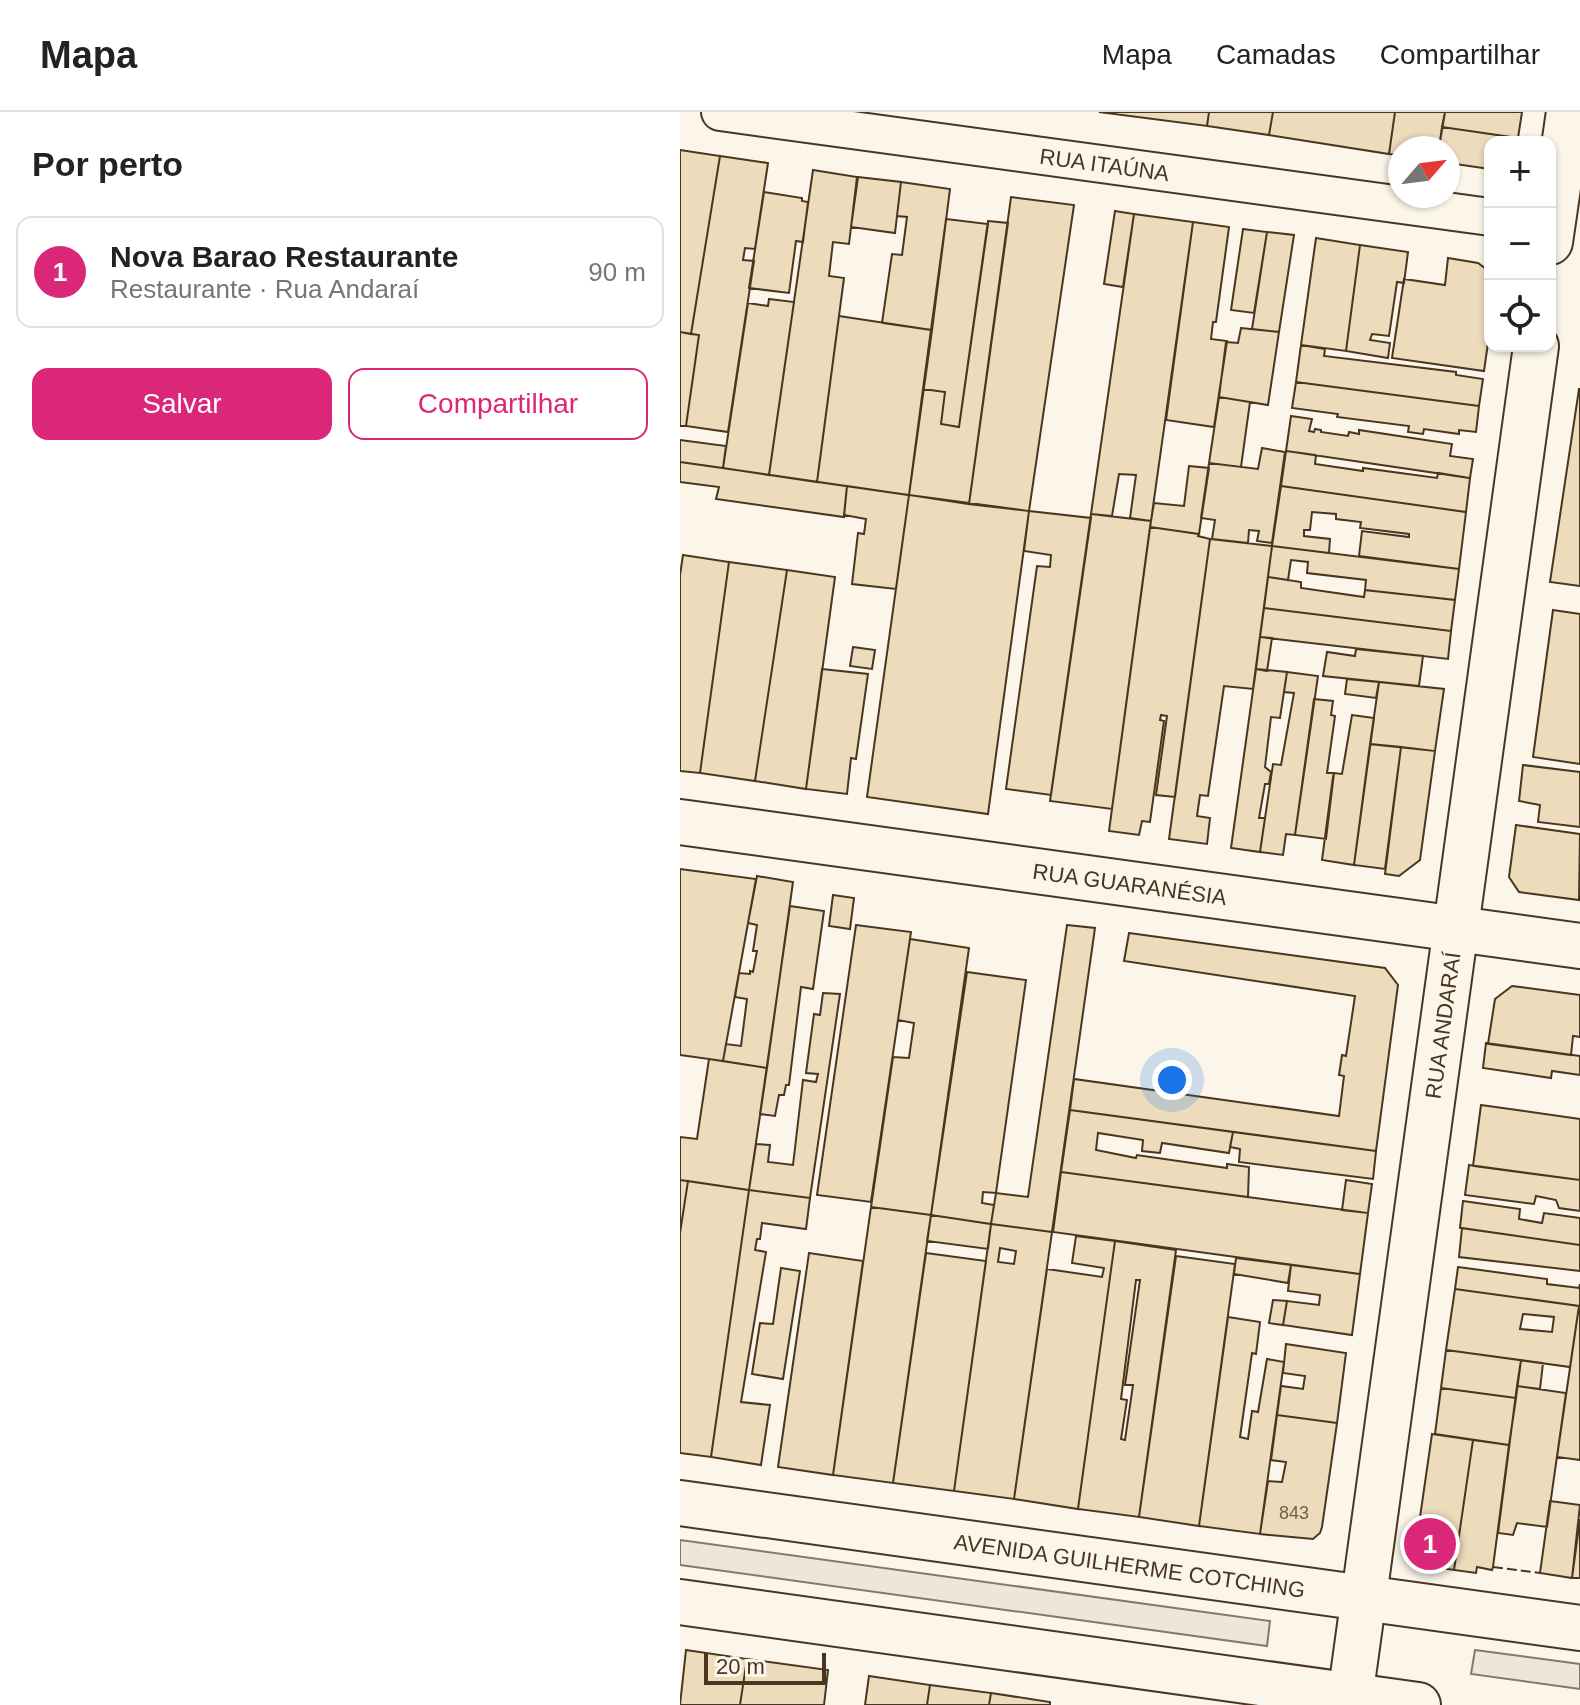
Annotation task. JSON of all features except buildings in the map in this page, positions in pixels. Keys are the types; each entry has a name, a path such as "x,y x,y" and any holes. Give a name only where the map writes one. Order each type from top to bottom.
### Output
{"street":[{"name":"RUA ITAÚNA","path":"720,112 1484,216"},
{"path":"1558,231 1569,112"},
{"name":"RUA ANDARAÍ","path":"1350,1700 1535,352"},
{"name":"RUA GUARANÉSIA","path":"680,822 1580,946"},
{"name":"AVENIDA GUILHERME COTCHING","path":"680,1503 1580,1628"},
{"path":"680,1602 1350,1700 1418,1705"}],"shaded area":[{"path":"680,1540 1270,1621 1267,1646 680,1565"},
{"path":"1475,1650 1580,1664 1580,1689 1471,1674"}],"fence":[{"path":"1493,1567 1540,1573"}],"place":[{"name":"Nova Barao Restaurante","path":"1430,1544"}]}
